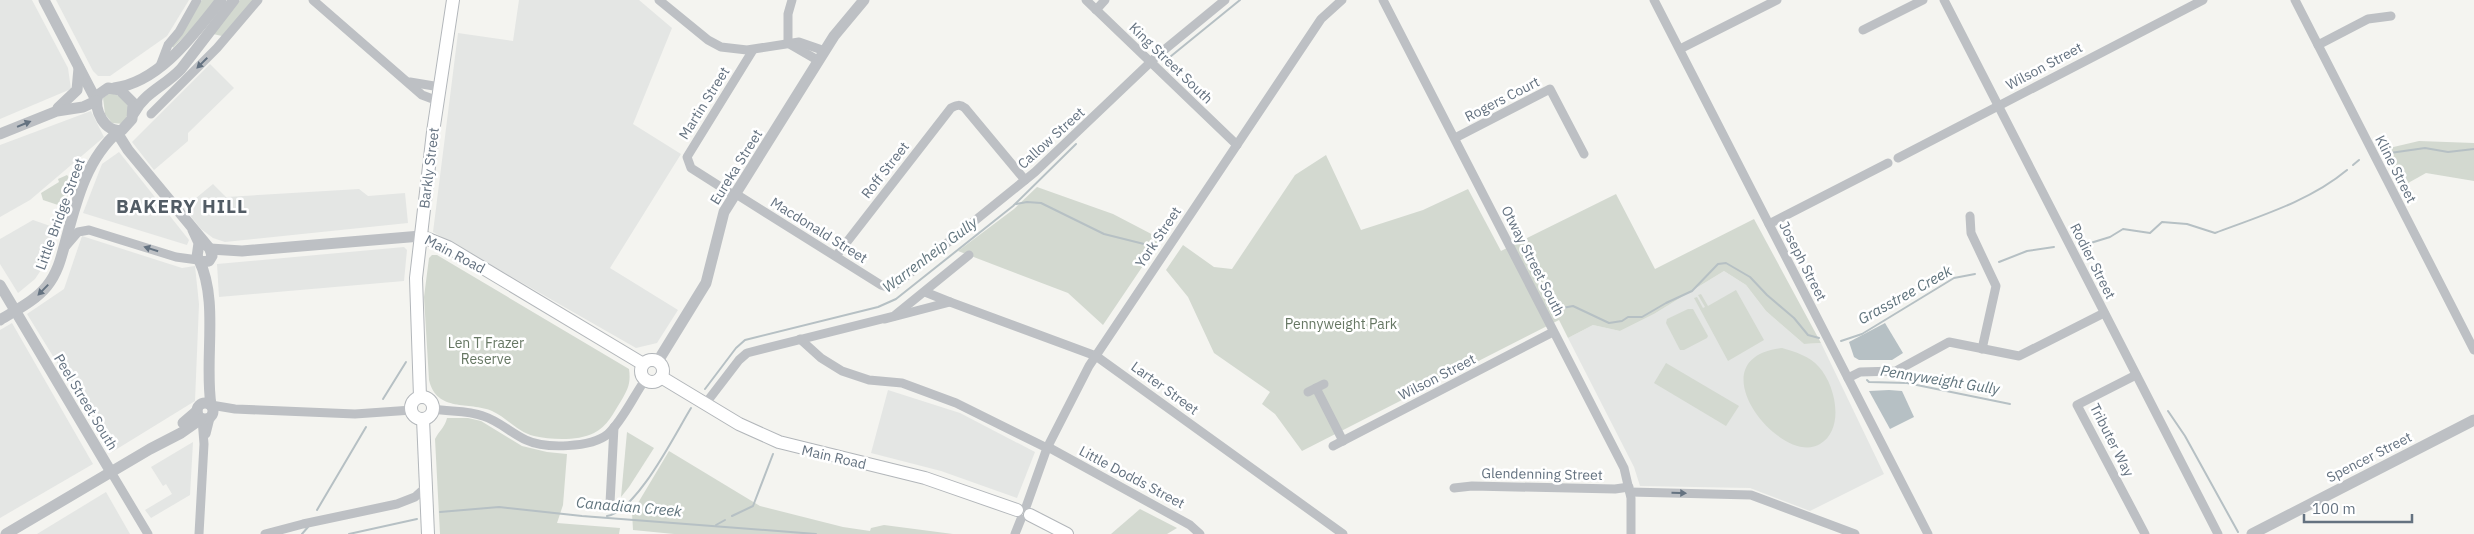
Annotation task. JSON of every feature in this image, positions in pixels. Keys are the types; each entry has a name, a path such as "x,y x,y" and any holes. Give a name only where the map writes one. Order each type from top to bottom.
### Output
{"main road":[{"name":"Barkly Street","path":"420,398 415,296 438,101 453,0"},
{"name":"Main Road","path":"421,236 443,245 643,364"},
{"path":"650,360 658,361 663,368 661,377 654,382 645,380 640,372 643,364 650,360"},
{"name":"Main Road","path":"661,377 755,432 779,442 931,480 1023,513 1067,534"},
{"path":"420,398 429,399 433,409 430,416 423,419 416,416 412,410 414,401 420,398"},
{"path":"423,419 428,534"}],"street":[{"path":"44,0 75,57 105,122 121,130 128,139 132,154"},
{"path":"160,66 168,44 179,32 197,0"},
{"path":"0,134 49,114 83,107 96,100 101,92 135,82 160,66 183,45 221,0"},
{"path":"121,130 146,96 177,73 234,0"},
{"path":"151,114 217,48 258,0"},
{"path":"313,0 410,82 425,97 438,101"},
{"path":"659,0 712,43 731,49 753,50 800,42 825,51"},
{"path":"788,43 788,14 792,0"},
{"name":"Eureka Street","path":"658,361 706,283 720,222 735,195 840,28 864,0"},
{"name":"King Street South","path":"1086,0 1237,145"},
{"path":"1096,10 1105,0"},
{"name":"Callow Street","path":"889,287 901,282 1025,180 1150,62 1225,0"},
{"name":"York Street","path":"1015,534 1048,448 1096,356 1321,19 1342,0"},
{"name":"Joseph Street","path":"1654,0 1928,534"},
{"path":"1680,49 1777,0"},
{"path":"1863,30 1923,0"},
{"name":"Rodier Street","path":"1944,0 2218,534"},
{"name":"Wilson Street","path":"1898,158 2203,0"},
{"name":"Kline Street","path":"2295,0 2474,350"},
{"name":"Otway Street South","path":"1385,2 1621,464 1630,489 1631,534"},
{"path":"2318,45 2368,19 2391,16"},
{"path":"206,37 217,48"},
{"path":"788,43 819,61"},
{"name":"Martin Street","path":"694,170 688,163 688,155 753,50"},
{"path":"75,57 94,81 104,87 120,90 130,97 134,113"},
{"path":"49,114 70,99 77,90 79,75 75,57"},
{"path":"410,82 440,87"},
{"name":"Rogers Court","path":"1455,138 1550,89 1584,154"},
{"name":"Roff Street","path":"836,256 951,108 958,104 966,108 1025,180"},
{"name":"Little Bridge Street","path":"0,320 37,297 48,286 58,269 66,246 85,179 103,146 121,130"},
{"path":"103,146 110,143 118,144 132,154 194,230 205,255 208,305 207,380 199,534"},
{"path":"1769,224 1888,163"},
{"name":"Macdonald Street","path":"694,170 882,286 889,287"},
{"path":"1970,216 1971,233 1996,286 1982,349"},
{"name":"Main Road","path":"66,246 78,232 90,230 176,257 421,236"},
{"path":"885,318 899,312 969,255"},
{"name":"Peel Street South","path":"0,285 148,534"},
{"name":"Larter Street","path":"925,292 1096,356 1344,534"},
{"path":"706,403 745,354 754,350 950,302"},
{"path":"1848,378 1860,372 1896,371 1947,342 2019,356 2104,313"},
{"name":"Wilson Street","path":"1333,446 1553,332"},
{"name":"Little Dodds Street","path":"800,339 821,358 842,371 866,380 902,383 956,403 1048,448 1190,524 1200,534"},
{"name":"Tributer Way","path":"2136,375 2078,405 2144,534"},
{"path":"433,409 479,414 528,441 548,445 566,445 594,441 604,437 614,427 645,380"},
{"path":"1316,388 1343,441"},
{"path":"6,534 150,448 188,420 206,412 235,409 355,414 412,410"},
{"path":"150,448 181,433 206,412"},
{"name":"Spencer Street","path":"2252,534 2474,420"},
{"path":"610,503 614,427"},
{"path":"181,433 194,432 204,444"},
{"name":"Glendenning Street","path":"1454,488 1472,486 1630,489 1751,494 1855,534"},
{"path":"265,534 399,503 415,497 426,487"}],"shaded area":[{"path":"0,0 32,0 68,68 71,89 0,119"},
{"path":"56,0 189,0 167,36 110,76 98,76 93,71"},
{"path":"519,0 639,0 672,28 633,124 681,154 610,268 678,310 657,343 636,348 433,232 458,33 513,41"},
{"path":"210,64 234,88 188,133 188,141 154,170 132,142"},
{"path":"91,111 104,137 30,200 0,217 0,145"},
{"path":"119,152 189,240 187,245 83,213 102,164"},
{"path":"213,184 226,197 359,189 368,196 405,193 408,223 225,242 213,238 201,229 184,208"},
{"path":"33,220 56,228 43,267 35,279 18,293 0,264 0,239"},
{"path":"82,236 182,268 195,266 199,304 195,401 112,452 27,314 64,289"},
{"path":"404,247 407,250 404,281 219,297 217,264"},
{"path":"1724,271 1746,285 1766,311 1804,344 1821,343 1884,474 1810,511 1750,488 1640,486 1634,467 1568,338 1593,325 1620,331 1654,314"},
{"path":"12,323 93,464 0,518 0,330"},
{"path":"1885,323 1903,353 1892,360 1859,360 1854,357 1849,342"},
{"path":"888,390 960,413 1035,452 1017,498 941,471 871,453"},
{"path":"1869,391 1902,391 1914,417 1890,429"},
{"path":"193,442 190,495 151,518 145,510 172,494 166,484 163,486 151,467"},
{"path":"106,492 130,534 37,534"}],"green space":[{"path":"202,0 215,0 197,23 173,48 172,46"},
{"path":"240,0 254,0 222,36 213,34"},
{"path":"110,93 122,98 127,104 128,113 124,124 112,123 105,114 103,98"},
{"path":"2419,141 2474,143 2474,181 2426,173 2401,187 2385,149"},
{"name":"Pennyweight Park","path":"1326,155 1361,230 1423,210 1468,189 1501,251 1616,194 1655,269 1754,219 1821,343 1804,344 1766,311 1746,285 1724,271 1654,314 1620,331 1593,325 1568,338 1559,320 1302,451 1275,414 1262,404 1270,392 1214,353 1188,297 1166,270 1183,245 1214,267 1232,269 1295,175"},
{"path":"67,175 73,182 64,207 43,200 41,193 59,182 58,179"},
{"path":"1037,187 1113,214 1161,239 1103,325 1068,293 958,251 1014,209"},
{"name":"Len T Frazer Reserve","path":"432,255 437,255 629,369 630,378 627,389 613,414 603,427 588,436 565,439 534,436 492,411 446,402 439,397 433,390 429,380 424,297 429,258"},
{"path":"1736,290 1764,340 1728,361 1694,298 1697,297 1703,308 1705,307 1698,295 1701,294 1708,306"},
{"path":"1688,309 1693,309 1708,336 1684,350 1680,350 1666,323 1667,319"},
{"path":"1782,348 1811,360 1819,367 1830,385 1835,407 1835,418 1833,428 1828,437 1820,444 1804,447 1785,441 1767,427 1753,409 1745,389 1745,371 1756,356"},
{"path":"1666,363 1739,406 1726,426 1654,383"},
{"path":"447,418 468,418 481,421 522,446 547,452 567,454 563,505 557,523 620,528 619,534 440,534 435,439"},
{"path":"627,432 654,448 621,497"},
{"path":"669,451 760,506 843,527 870,531 871,528 884,525 953,534 674,534 633,530 632,513"},
{"path":"1140,509 1177,528 1167,534 1111,534"}],"waterway":[{"name":"Warrenheip Gully","path":"1165,61 1240,0"},
{"name":"Warrenheip Gully","path":"705,389 736,348 745,340 878,307 896,299 1013,206 1076,144"},
{"name":"Grasstree Creek","path":"2390,153 2425,148 2448,152 2474,149"},
{"name":"Grasstree Creek","path":"2353,165 2359,160"},
{"name":"Grasstree Creek","path":"2084,245 2110,237 2123,229 2150,233 2162,222 2187,224 2215,233 2301,199 2333,181 2347,170"},
{"name":"Pennyweight Gully","path":"1016,204 1027,202 1041,203 1104,234 1152,246"},
{"name":"Grasstree Creek","path":"1999,262 2027,251 2054,247"},
{"name":"Pennyweight Gully","path":"1557,309 1573,306 1609,323 1622,321 1628,317 1642,317 1692,291 1718,264 1726,263 1750,277 1767,295 1794,318 1808,335 1819,338"},
{"name":"Grasstree Creek","path":"1841,341 1862,334 1954,278 1975,274"},
{"path":"383,399 406,362"},
{"name":"Pennyweight Gully","path":"1867,380 1869,382 1907,383 2010,404"},
{"name":"Warrenheip Gully","path":"607,516 619,511 631,501 643,486 691,408"},
{"name":"Pennyweight Gully","path":"2168,411 2185,436 2238,532"},
{"path":"317,510 366,427"},
{"path":"732,516 753,506 773,454"},
{"name":"Canadian Creek","path":"440,512 499,507 582,516 816,534"},
{"name":"Canadian Creek","path":"349,534 417,519"},
{"name":"Canadian Creek","path":"716,525 725,520"},
{"path":"302,534 308,527"}],"district":[{"name":"BAKERY HILL","path":"182,206"}]}
